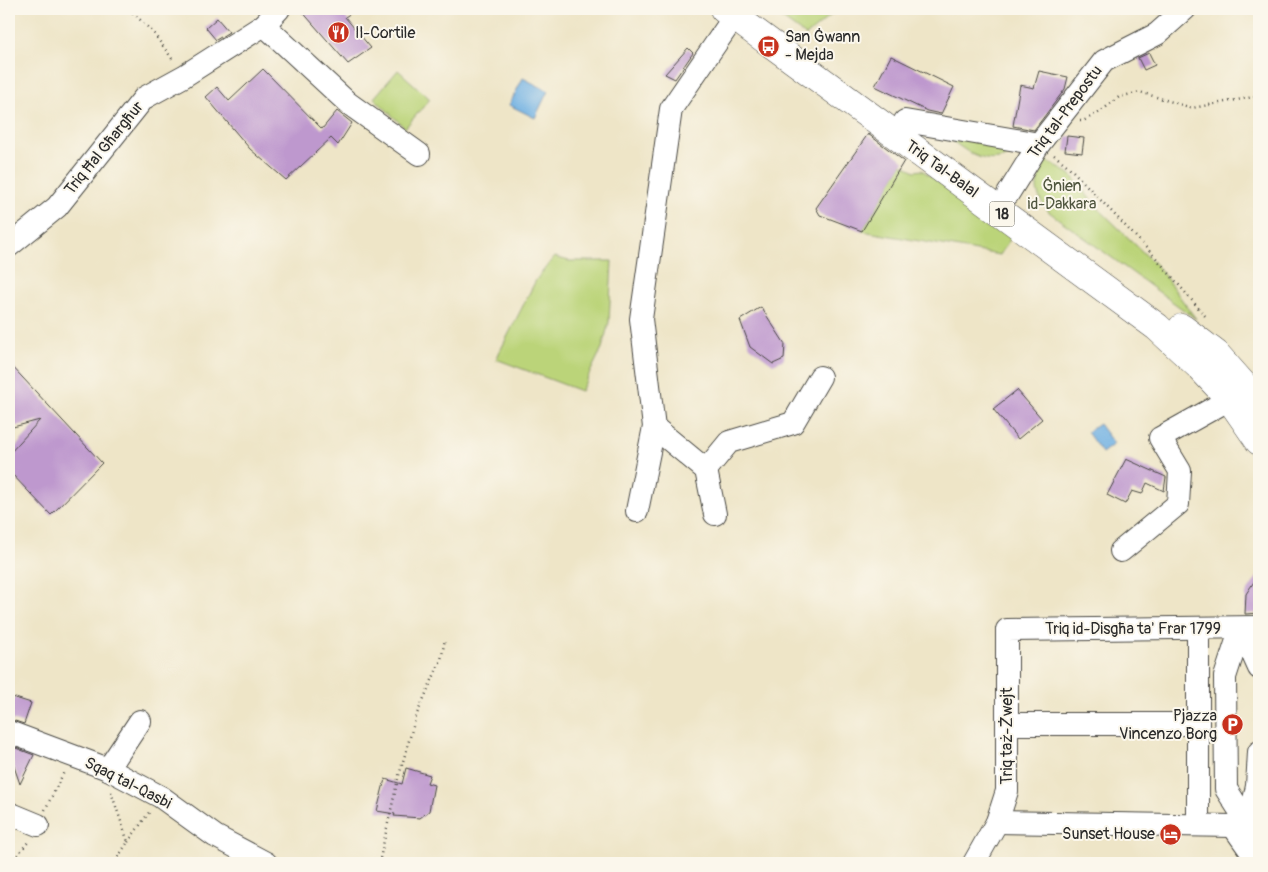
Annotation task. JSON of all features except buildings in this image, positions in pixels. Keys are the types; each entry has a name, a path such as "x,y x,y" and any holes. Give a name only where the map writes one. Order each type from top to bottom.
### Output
{"highway":[{"name":"Triq Tal-Balal","path":"736,12 905,121 1008,194 1216,354 1247,389 1259,407"},
{"name":"Triq Tal-Balal","path":"736,12 1157,327 1200,366 1230,399 1259,441"}],"street":[{"name":"Triq tal-Prepostu","path":"1008,194 1038,144 1104,61 1156,34 1185,9"},
{"path":"637,511 654,428 641,319 671,109 736,12"},
{"name":"Triq Ħal Għargħur","path":"9,246 56,207 144,98 184,76 271,17"},
{"path":"271,17 353,106 419,154"},
{"path":"905,121 1038,144"},
{"path":"706,470 730,442 793,424 820,377"},
{"path":"1120,551 1178,504 1180,471 1160,438 1230,399"},
{"path":"654,428 706,470 715,514"},
{"path":"1198,628 1198,825"},
{"path":"1250,628 1259,668"},
{"path":"1250,628 1225,677 1226,789 1247,825 1258,863"},
{"name":"Triq id-Disgħa ta' Frar 1799","path":"1007,630 1250,628"},
{"name":"Triq taż-Żwejt","path":"974,863 997,822 1007,791 1007,630"},
{"path":"106,779 140,721"},
{"path":"1008,724 1198,724"},
{"name":"Sqaq tal-Qasbi","path":"9,732 106,779 161,797 214,836 266,863"},
{"path":"1247,825 1258,786 1259,752"},
{"path":"9,813 38,825"},
{"path":"997,822 1247,825"}],"path":[{"path":"130,9 152,31 184,76"},
{"path":"1256,21 1259,28"},
{"path":"1055,121 1083,121 1100,112 1119,97 1140,92 1192,108 1259,96"},
{"path":"1038,144 1068,166 1157,259 1206,317"},
{"path":"379,863 403,761 416,716 440,660 445,639"},
{"path":"106,779 128,842"},
{"path":"114,863 161,797"}],"green space":[{"path":"787,9 838,9 806,36 780,17"},
{"path":"398,70 430,99 405,128 374,98"},
{"path":"944,135 1020,148 1003,158 986,159 971,154"},
{"name":"Ġnien id-Dakkara","path":"1046,161 1070,174 1095,205 1158,267 1196,319 1049,212 1040,198 1037,187 1039,176"},
{"path":"902,164 915,171 922,170 1012,236 1000,255 862,231"},
{"path":"554,257 569,261 612,261 609,322 602,348 581,391 496,359 536,280"}],"water":[{"path":"523,78 548,91 535,118 509,105"},
{"path":"1099,424 1114,444 1102,453 1087,432"}],"place":[{"name":"Il-Cortile","path":"339,33"},
{"name":"San Ġwann - Mejda","path":"769,46"},
{"name":"Pjazza Vincenzo Borg","path":"1233,725"},
{"name":"Sunset House","path":"1171,834"}]}
